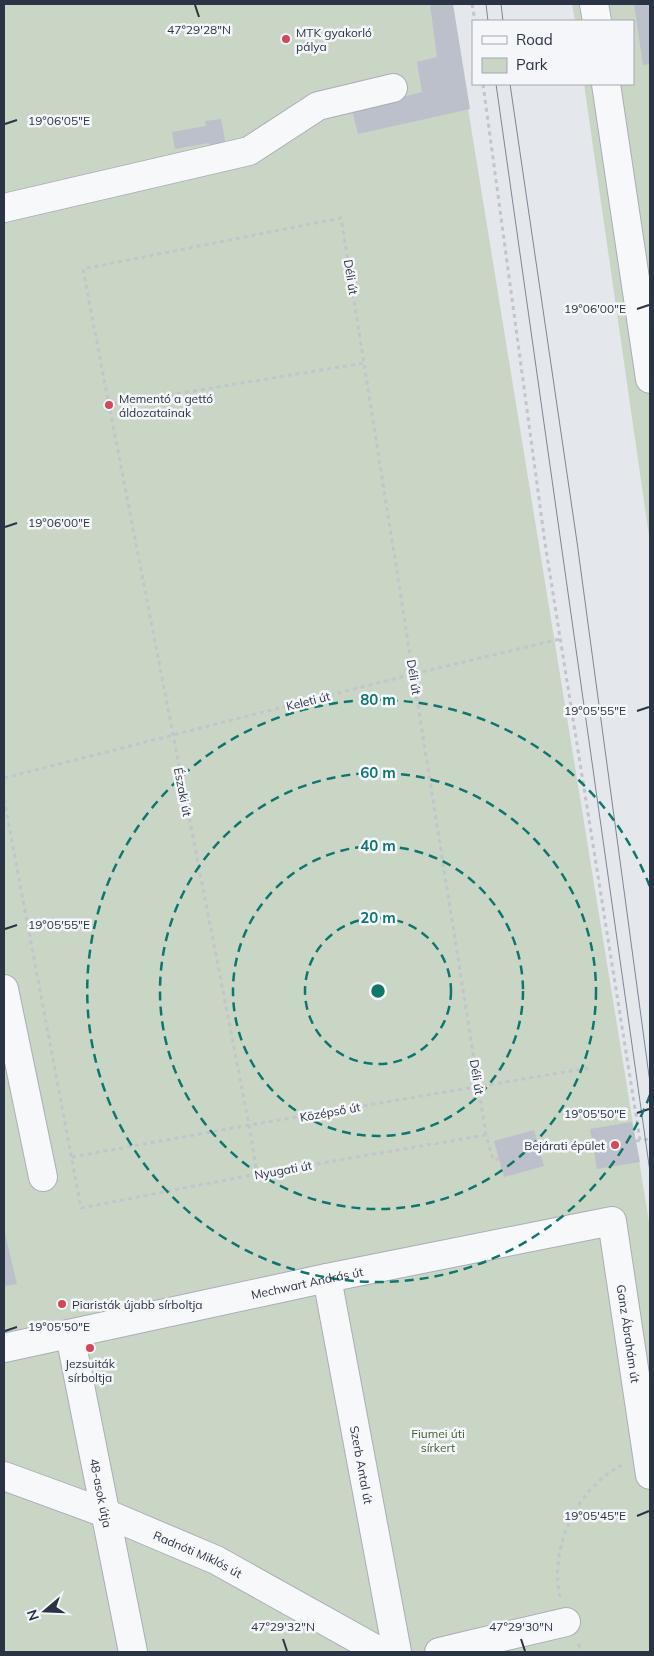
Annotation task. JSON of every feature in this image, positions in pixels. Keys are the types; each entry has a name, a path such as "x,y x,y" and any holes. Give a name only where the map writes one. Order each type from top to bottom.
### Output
{"lane":[{"path":"594,4 597,20"},
{"path":"606,85 650,379"},
{"path":"4,208 249,151 318,106 393,88"},
{"path":"4,989 43,1177"},
{"name":"Mechwart András út","path":"4,1348 327,1278 612,1221"},
{"name":"Ganz Ábrahám út","path":"612,1221 649,1463"},
{"name":"Szerb Antal út","path":"327,1278 397,1652"},
{"name":"48-asok útja","path":"70,1335 132,1652"},
{"name":"Radnóti Miklós út","path":"4,1476 105,1513 216,1560 381,1652"},
{"path":"439,1652 566,1622"}],"path":[{"path":"472,4 474,20"},
{"path":"483,85 544,533 638,1141 650,1139"},
{"name":"Déli út","path":"108,400 83,269 341,218 486,1135 493,1160 499,1158"},
{"path":"114,404 110,410 104,406 108,400 114,404 364,363"},
{"name":"Északi út","path":"110,410 257,1174"},
{"name":"Keleti út","path":"4,778 413,674 560,639"},
{"path":"4,799 72,1157"},
{"name":"Középső út","path":"72,1157 249,1125 589,1068"},
{"name":"Nyugati út","path":"72,1157 82,1208 257,1174 486,1135"},
{"path":"539,1148 593,1149"},
{"path":"582,1652 566,1622 558,1586 559,1554 567,1525 586,1495 611,1471 649,1463"}],"green space":[{"name":"Fiumei úti sírkert","path":"4,4 451,4 650,1228 650,1652 4,1652"},
{"path":"572,4 650,4 650,543 584,85 634,85 634,20 575,20"}],"building":[{"path":"430,4 453,4 470,109 358,134 352,110 422,92 417,62 437,57"},
{"path":"634,4 650,4 650,64 643,65"},
{"path":"221,119 226,146 210,149 209,143 175,149 172,132 206,126 205,121"},
{"name":"Bejárati épület","path":"632,1122 640,1162 597,1169 590,1129"},
{"path":"534,1130 544,1166 504,1177 494,1141"},
{"path":"4,1229 17,1284 4,1286"}],"tram line":[{"path":"486,4 488,20"},
{"path":"501,4 503,20"},
{"path":"496,85 650,1172"},
{"path":"510,85 577,542 650,1083"}],"place":[{"name":"MTK gyakorló pálya","path":"286,39"},
{"name":"Mementó a gettó áldozatainak","path":"109,405"},
{"name":"Bejárati épület","path":"615,1145"},
{"name":"Piaristák újabb sírboltja","path":"62,1304"},
{"name":"Jezsuiták sírboltja","path":"90,1348"}]}
